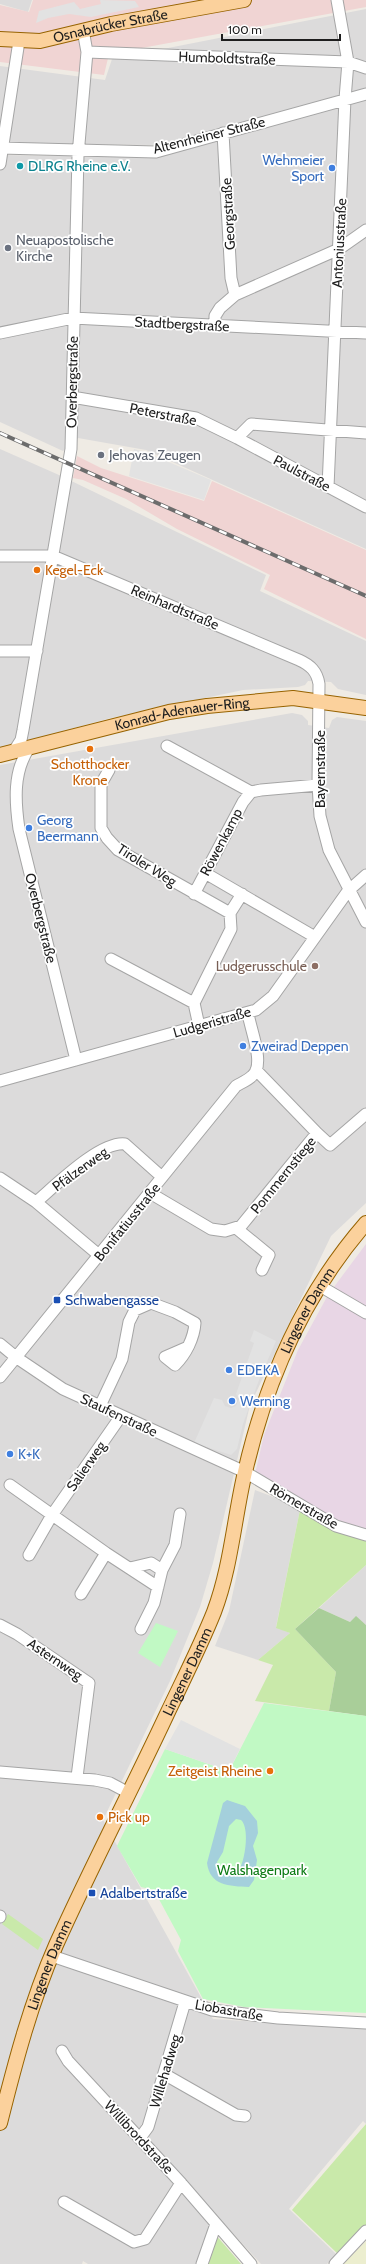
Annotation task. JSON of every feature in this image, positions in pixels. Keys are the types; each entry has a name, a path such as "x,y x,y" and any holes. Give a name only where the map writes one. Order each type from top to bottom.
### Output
{"main road":[{"name":"Osnabrücker Straße","path":"0,39 40,41 83,30 214,3 244,0"},
{"name":"Konrad-Adenauer-Ring","path":"0,755 168,712 207,706 293,698 366,708"},
{"name":"Lingener Damm","path":"0,2123 26,2025 52,1956 194,1659 215,1609 228,1565 245,1472 266,1398 283,1352 297,1322 320,1286 366,1223"}],"street":[{"name":"Antoniusstraße","path":"328,487 334,331 348,62 337,0"},
{"name":"Overbergstraße","path":"14,752 21,740 23,730 71,449 78,150 87,52 83,30"},
{"path":"0,164 1,148 19,41"},
{"name":"Humboldtstraße","path":"87,52 348,62 366,68"},
{"name":"Altenrheiner Straße","path":"1,148 156,152 366,94"},
{"name":"Georgstraße","path":"223,133 231,278 235,295"},
{"path":"215,325 215,316 220,308 235,295 339,249 366,230"},
{"name":"Stadtbergstraße","path":"0,333 74,318 366,333"},
{"name":"Peterstraße","path":"72,397 196,418 237,438"},
{"path":"237,438 251,424 366,433"},
{"name":"Paulstraße","path":"237,438 366,508"},
{"name":"Reinhardtstraße","path":"0,556 53,556 306,663 317,674 319,701"},
{"path":"0,651 37,651"},
{"name":"Bayernstraße","path":"319,701 318,785 320,816 329,850 348,891 366,922"},
{"path":"23,730 34,747"},
{"path":"167,746 251,792 318,785"},
{"name":"Overbergstraße","path":"34,747 22,758 17,774 16,808 19,829 76,1060"},
{"path":"0,755 10,761 17,774"},
{"name":"Tiroler Weg","path":"109,770 101,784 101,828 107,838 118,850 230,914"},
{"name":"Röwenkamp","path":"194,894 243,802 251,792"},
{"path":"205,873 315,938"},
{"name":"Ludgeristraße","path":"0,1081 248,1013 263,1006 273,996 348,891 366,875"},
{"path":"199,1026 194,1003 231,929 230,914 242,894"},
{"path":"111,959 194,1003"},
{"path":"248,1013 259,1061 256,1070 317,1133"},
{"name":"Bonifatiusstraße","path":"0,1377 100,1256 236,1086 252,1076 256,1070"},
{"name":"Pommernstiege","path":"236,1228 241,1226 252,1214 317,1133 330,1145 366,1114"},
{"name":"Pfälzerweg","path":"36,1202 78,1167 117,1143 125,1144 162,1178"},
{"path":"0,1178 36,1202 100,1256"},
{"path":"150,1193 211,1229 225,1231 236,1228 269,1255 262,1270"},
{"path":"320,1286 366,1313"},
{"path":"100,1406 122,1358 129,1322 135,1310 151,1303 175,1312 195,1323 194,1334 188,1347"},
{"name":"Staufenstraße","path":"0,1344 17,1358 63,1389 245,1472"},
{"name":"Salierweg","path":"29,1556 52,1516 121,1416"},
{"name":"Römerstraße","path":"245,1472 336,1526 366,1535"},
{"path":"10,1485 52,1516 158,1587"},
{"path":"141,1629 154,1603 162,1570 175,1545 180,1514"},
{"path":"81,1594 106,1553"},
{"path":"130,1568 151,1563 162,1570"},
{"name":"Asternweg","path":"0,1625 17,1634 89,1682 77,1777"},
{"path":"0,1772 77,1777 110,1783 129,1793"},
{"name":"Liobastraße","path":"52,1956 212,2010 278,2018 366,2023"},
{"name":"Willehadweg","path":"140,2138 148,2127 185,2002"},
{"name":"Willibrordstraße","path":"62,2051 68,2061 181,2183 251,2264"},
{"path":"164,2074 236,2115 245,2116"},
{"path":"64,2202 134,2242 145,2239 181,2183"},
{"path":"202,2264 216,2224"},
{"path":"335,2264 366,2231"}],"shaded area":[{"path":"0,0 32,0 28,12 0,4"},
{"path":"33,0 366,0 366,7 109,54 104,75 0,62 0,5 29,12"},
{"path":"100,0 135,1 139,7 91,17 69,14 48,18 36,23 39,11 74,2 80,9 101,4"},
{"path":"366,9 366,91 160,145 0,144 0,66 105,80 112,59"},
{"path":"366,99 366,549 146,450 78,438 63,451 0,422 0,155 156,157"},
{"path":"0,449 59,475 266,575 260,591 366,641 366,695 338,689 331,682 308,681 305,685 298,687 243,690 111,718 0,748"},
{"path":"134,449 145,452 211,480 204,500 129,476"},
{"path":"77,456 101,468 204,501 212,481 366,550 366,639 264,589 270,575 177,529 126,499 83,480 73,478"},
{"path":"292,713 302,715 308,721 308,725 329,728 332,720 337,717 366,721 366,1203 331,1236 250,1405 213,1563 200,1607 170,1681 103,1820 213,2019 366,2029 366,2124 363,2121 289,2209 336,2254 327,2264 261,2264 217,2216 199,2264 88,2264 83,2261 82,2264 0,2264 0,765"},
{"path":"366,1244 366,1533 337,1525 255,1474 264,1435 298,1350 328,1295"},
{"path":"254,1330 276,1341 259,1380 243,1424 237,1449 231,1455 194,1443 214,1398 222,1400 225,1406 231,1408 236,1406 239,1399 236,1394 254,1343 250,1341"},
{"path":"255,1490 289,1503 300,1510 276,1627 290,1633 258,1660 215,1646 229,1611"},
{"path":"366,1565 366,1625 356,1617 350,1622 319,1608"},
{"path":"181,1720 240,1749 229,1771 165,1749"}],"green space":[{"path":"300,1510 323,1525 366,1538 366,1565 295,1629 336,1672 329,1711 255,1701 273,1665 258,1660 290,1633 276,1628"},
{"path":"319,1608 350,1622 356,1616 366,1625 366,1716 329,1711 336,1672 295,1629"},
{"path":"156,1623 178,1631 160,1667 138,1653"},
{"name":"Walshagenpark","path":"264,1703 366,1716 366,2013 244,2007 203,1999 178,1951 181,1940 154,1890 141,1887 117,1846 165,1749 229,1771"},
{"path":"8,1914 43,1939 38,1950 2,1924"},
{"path":"366,2124 366,2225 339,2255 292,2210"},
{"path":"215,2234 241,2264 205,2264"},
{"path":"366,2241 366,2264 343,2264"}],"water":[{"path":"227,1800 245,1806 257,1821 258,1833 253,1846 257,1860 254,1880 249,1887 234,1886 222,1883 216,1880 209,1871 207,1863 223,1803","holes":["236,1819 241,1820 244,1824 246,1837 243,1860 239,1870 227,1873 218,1867 217,1862 223,1852 229,1826"]}],"railway":[{"path":"0,433 366,596"}],"place":[{"name":"DLRG Rheine e.V.","path":"20,166"},
{"name":"Wehmeier Sport","path":"332,168"},
{"name":"Neuapostolische Kirche","path":"8,248"},
{"name":"Jehovas Zeugen","path":"101,455"},
{"name":"Kegel-Eck","path":"37,570"},
{"name":"Schotthocker Krone","path":"90,749"},
{"name":"Georg Beermann","path":"29,828"},
{"name":"Ludgerusschule","path":"315,966"},
{"name":"Zweirad Deppen","path":"243,1046"},
{"name":"Schwabengasse","path":"57,1300"},
{"name":"EDEKA","path":"229,1370"},
{"name":"Werning","path":"232,1401"},
{"name":"K+K","path":"10,1454"},
{"name":"Zeitgeist Rheine","path":"270,1771"},
{"name":"Pick up","path":"100,1817"},
{"name":"Adalbertstraße","path":"92,1893"}]}
